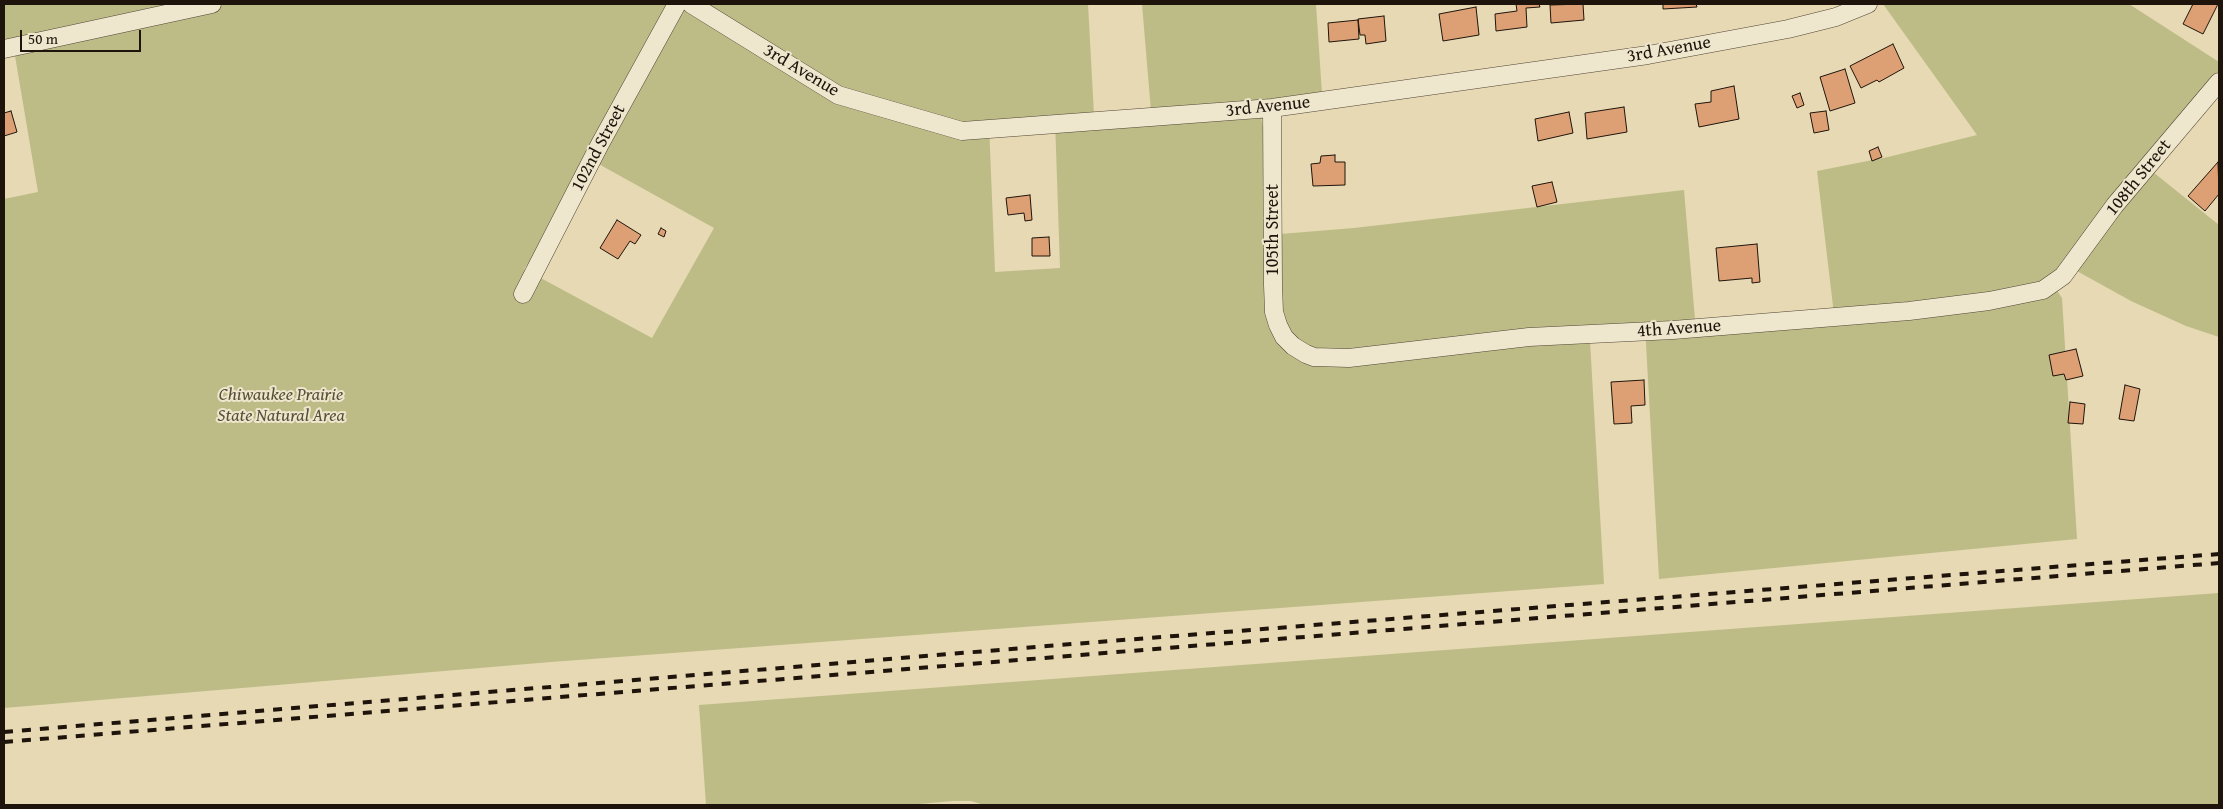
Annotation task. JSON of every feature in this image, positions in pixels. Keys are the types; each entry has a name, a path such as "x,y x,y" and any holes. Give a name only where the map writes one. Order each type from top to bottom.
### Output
{"street":[{"path":"4,49 212,4"},
{"name":"102nd Street","path":"523,294 600,144 677,4"},
{"name":"3rd Avenue","path":"691,4 838,95 962,131 1272,108 1648,55 1788,29 1836,16 1868,4"},
{"name":"108th Street","path":"2063,276 2115,205 2219,82"},
{"name":"105th Street","path":"1272,108 1274,312 1284,337 1293,346"},
{"name":"4th Avenue","path":"1293,346 1314,357 1349,358 1529,337 1673,330 1909,311 2022,296 2043,290 2063,276"}],"green space":[{"name":"Chiwaukee Prairie State Natural Area","path":"4,4 1088,4 1094,115 1152,123 1142,4 1316,4 1322,94 1258,102 1264,133 1268,235 1354,228 1684,190 1695,320 1835,323 1817,171 1888,157 1977,135 1883,4 2129,4 2219,62 2219,71 2143,164 2219,225 2219,337 2186,326 2131,301 2066,265 2049,279 2062,298 2077,539 1659,579 1645,325 1590,341 1604,584 551,662 4,708 4,199 38,192 13,44 4,45","holes":["1055,119 1060,268 995,272 989,124","586,157 714,228 652,338 524,269 542,245"]},
{"path":"2219,593 2219,805 984,805 971,801 953,801 907,805 706,805 699,705"}],"building":[{"path":"1516,4 1539,4 1540,7 1526,8 1527,27 1496,31 1495,14 1517,11"},
{"path":"1583,4 1584,20 1551,23 1550,5"},
{"path":"1663,4 1696,4 1697,7 1663,9"},
{"path":"2193,4 2218,4 2203,34 2183,24"},
{"path":"1476,7 1479,35 1443,41 1439,14"},
{"path":"1384,16 1386,41 1366,44 1365,35 1360,35 1358,19"},
{"path":"1358,20 1359,39 1329,42 1328,23"},
{"path":"1893,44 1904,68 1879,82 1877,80 1861,88 1850,66"},
{"path":"1845,69 1855,103 1830,111 1820,77"},
{"path":"1734,86 1739,119 1699,127 1695,104 1711,102 1711,91"},
{"path":"1800,93 1804,105 1797,108 1792,96"},
{"path":"1624,107 1627,132 1587,139 1585,113"},
{"path":"11,111 17,132 4,136 4,113"},
{"path":"1826,111 1829,130 1814,133 1810,113"},
{"path":"1569,112 1573,133 1538,141 1535,119"},
{"path":"1878,147 1882,157 1872,161 1869,151"},
{"path":"1335,155 1335,162 1345,162 1345,185 1313,186 1311,164 1320,163 1321,156"},
{"path":"2218,162 2219,194 2205,211 2188,196"},
{"path":"1552,182 1557,202 1537,207 1532,186"},
{"path":"1030,195 1032,220 1025,221 1024,213 1008,215 1006,198"},
{"path":"617,220 641,235 635,244 630,241 618,259 600,248"},
{"path":"661,228 666,231 664,237 658,234"},
{"path":"1049,237 1050,256 1032,256 1032,238"},
{"path":"1757,244 1760,282 1752,283 1752,278 1719,281 1716,248"},
{"path":"2076,349 2083,376 2066,380 2064,374 2053,376 2049,355"},
{"path":"1644,380 1645,405 1631,406 1632,423 1614,424 1611,382"},
{"path":"2125,385 2140,389 2134,421 2119,419"},
{"path":"2070,402 2085,404 2083,424 2068,423"}],"railway":[{"path":"4,732 1047,646 2219,554"},
{"path":"4,742 2219,563"}]}
